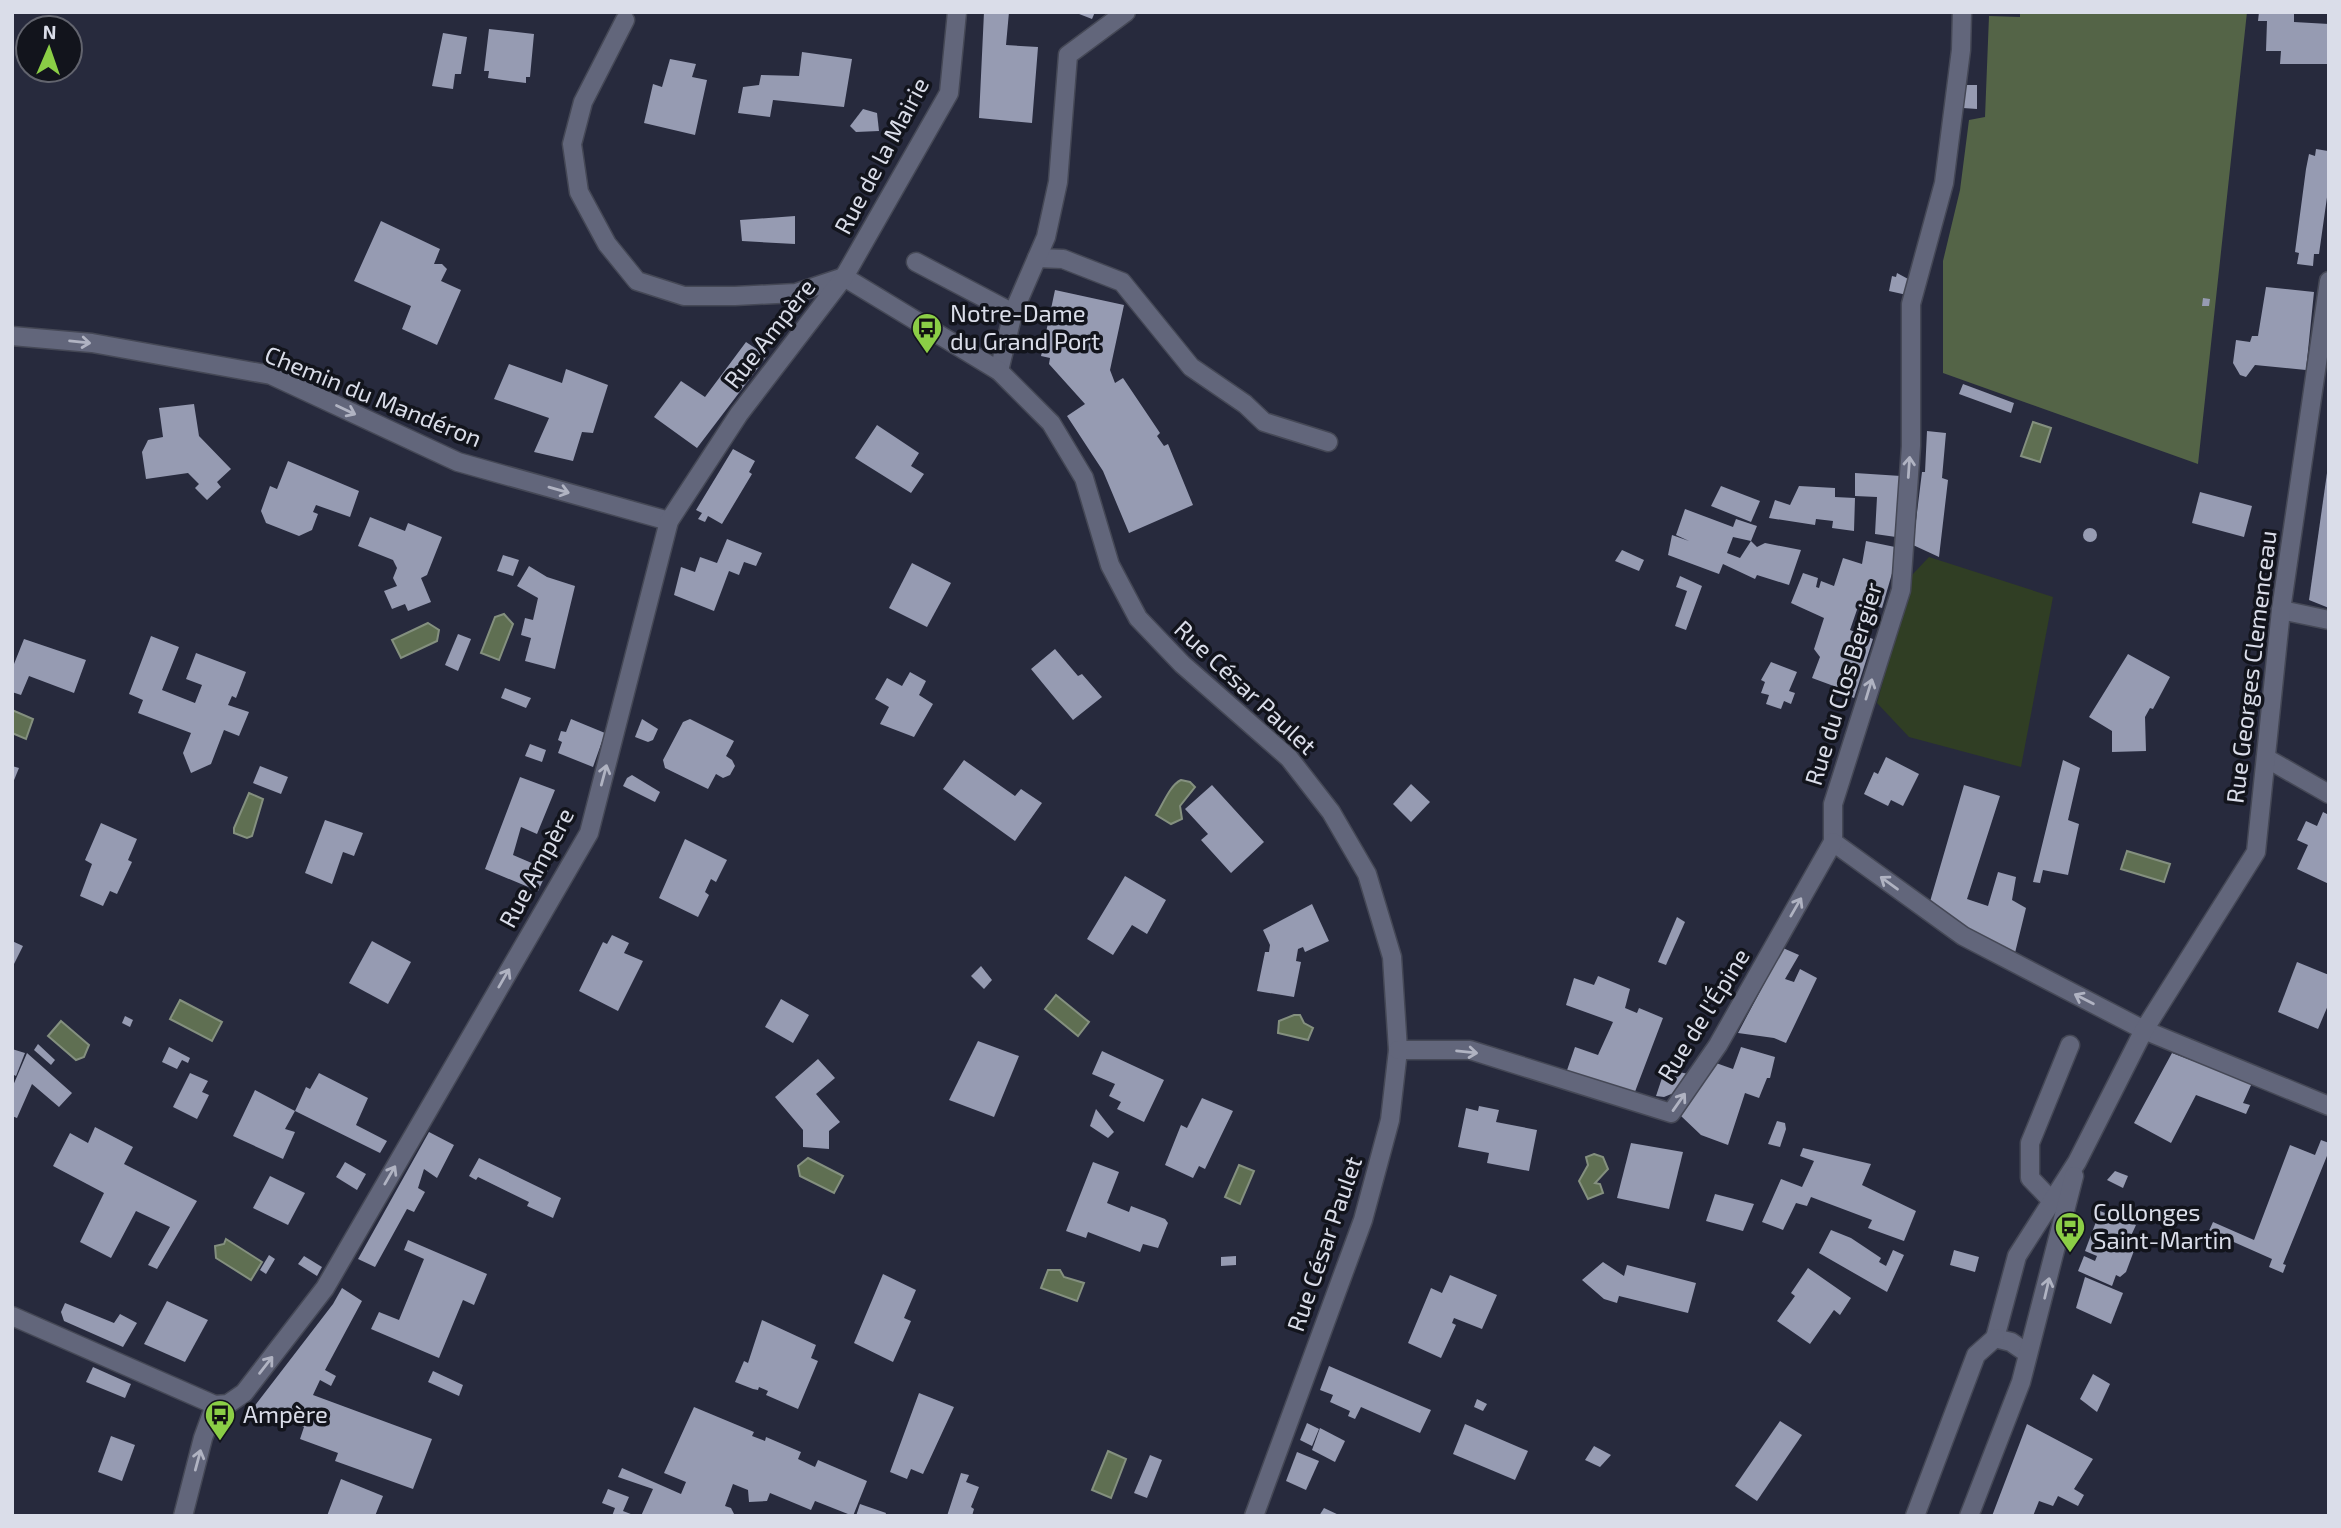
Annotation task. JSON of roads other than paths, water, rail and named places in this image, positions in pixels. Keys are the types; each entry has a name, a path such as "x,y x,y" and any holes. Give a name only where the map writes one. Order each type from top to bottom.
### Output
{"street":[{"name":"Rue de la Mairie","path":"844,277 949,93 957,12"},
{"path":"999,371 1013,313 1046,237 1058,182 1068,55 1126,12"},
{"name":"Rue du Clos Bergier","path":"1833,842 1833,804 1901,590 1911,446 1911,304 1944,183 1961,50 1962,12"},
{"path":"625,20 583,102 572,144 579,192 607,244 637,281 684,296 735,296 796,293 844,277"},
{"path":"1037,258 1063,259 1122,282 1191,367 1245,404 1264,422 1328,442"},
{"path":"916,262 1013,313"},
{"name":"Rue César Paulet","path":"844,277 999,371 1051,423 1084,478 1110,565 1138,618 1182,664 1289,758 1331,812 1367,873 1392,957 1398,1050 1390,1120 1363,1220 1254,1516"},
{"name":"Rue Ampère","path":"215,1405 228,1404 244,1393 325,1288 589,833 670,521 739,414 844,277"},
{"name":"Rue Georges Clemenceau","path":"1995,1338 2017,1256 2060,1204 2077,1162 2144,1030 2256,852 2281,610 2329,281"},
{"name":"Chemin du Mandéron","path":"12,335 92,344 271,375 458,462 670,521"},
{"path":"2281,610 2329,620"},
{"path":"2266,758 2329,794"},
{"path":"1833,842 1963,936 2144,1030 2329,1106"},
{"name":"Rue de l'Épine","path":"1398,1050 1470,1050 1671,1113 1718,1045 1833,842"},
{"path":"1969,1516 2021,1382 2026,1353 2042,1307 2060,1204 2030,1178 2030,1143 2070,1045"},
{"path":"12,1316 215,1405 203,1438 183,1516"},
{"path":"1915,1516 1976,1355 1995,1338 2011,1342 2026,1353"}],"place":[{"name":"Notre-Dame du Grand Port","path":"927,355"},
{"name":"Collonges Saint-Martin","path":"2070,1254"},
{"name":"Ampère","path":"220,1442"}]}
